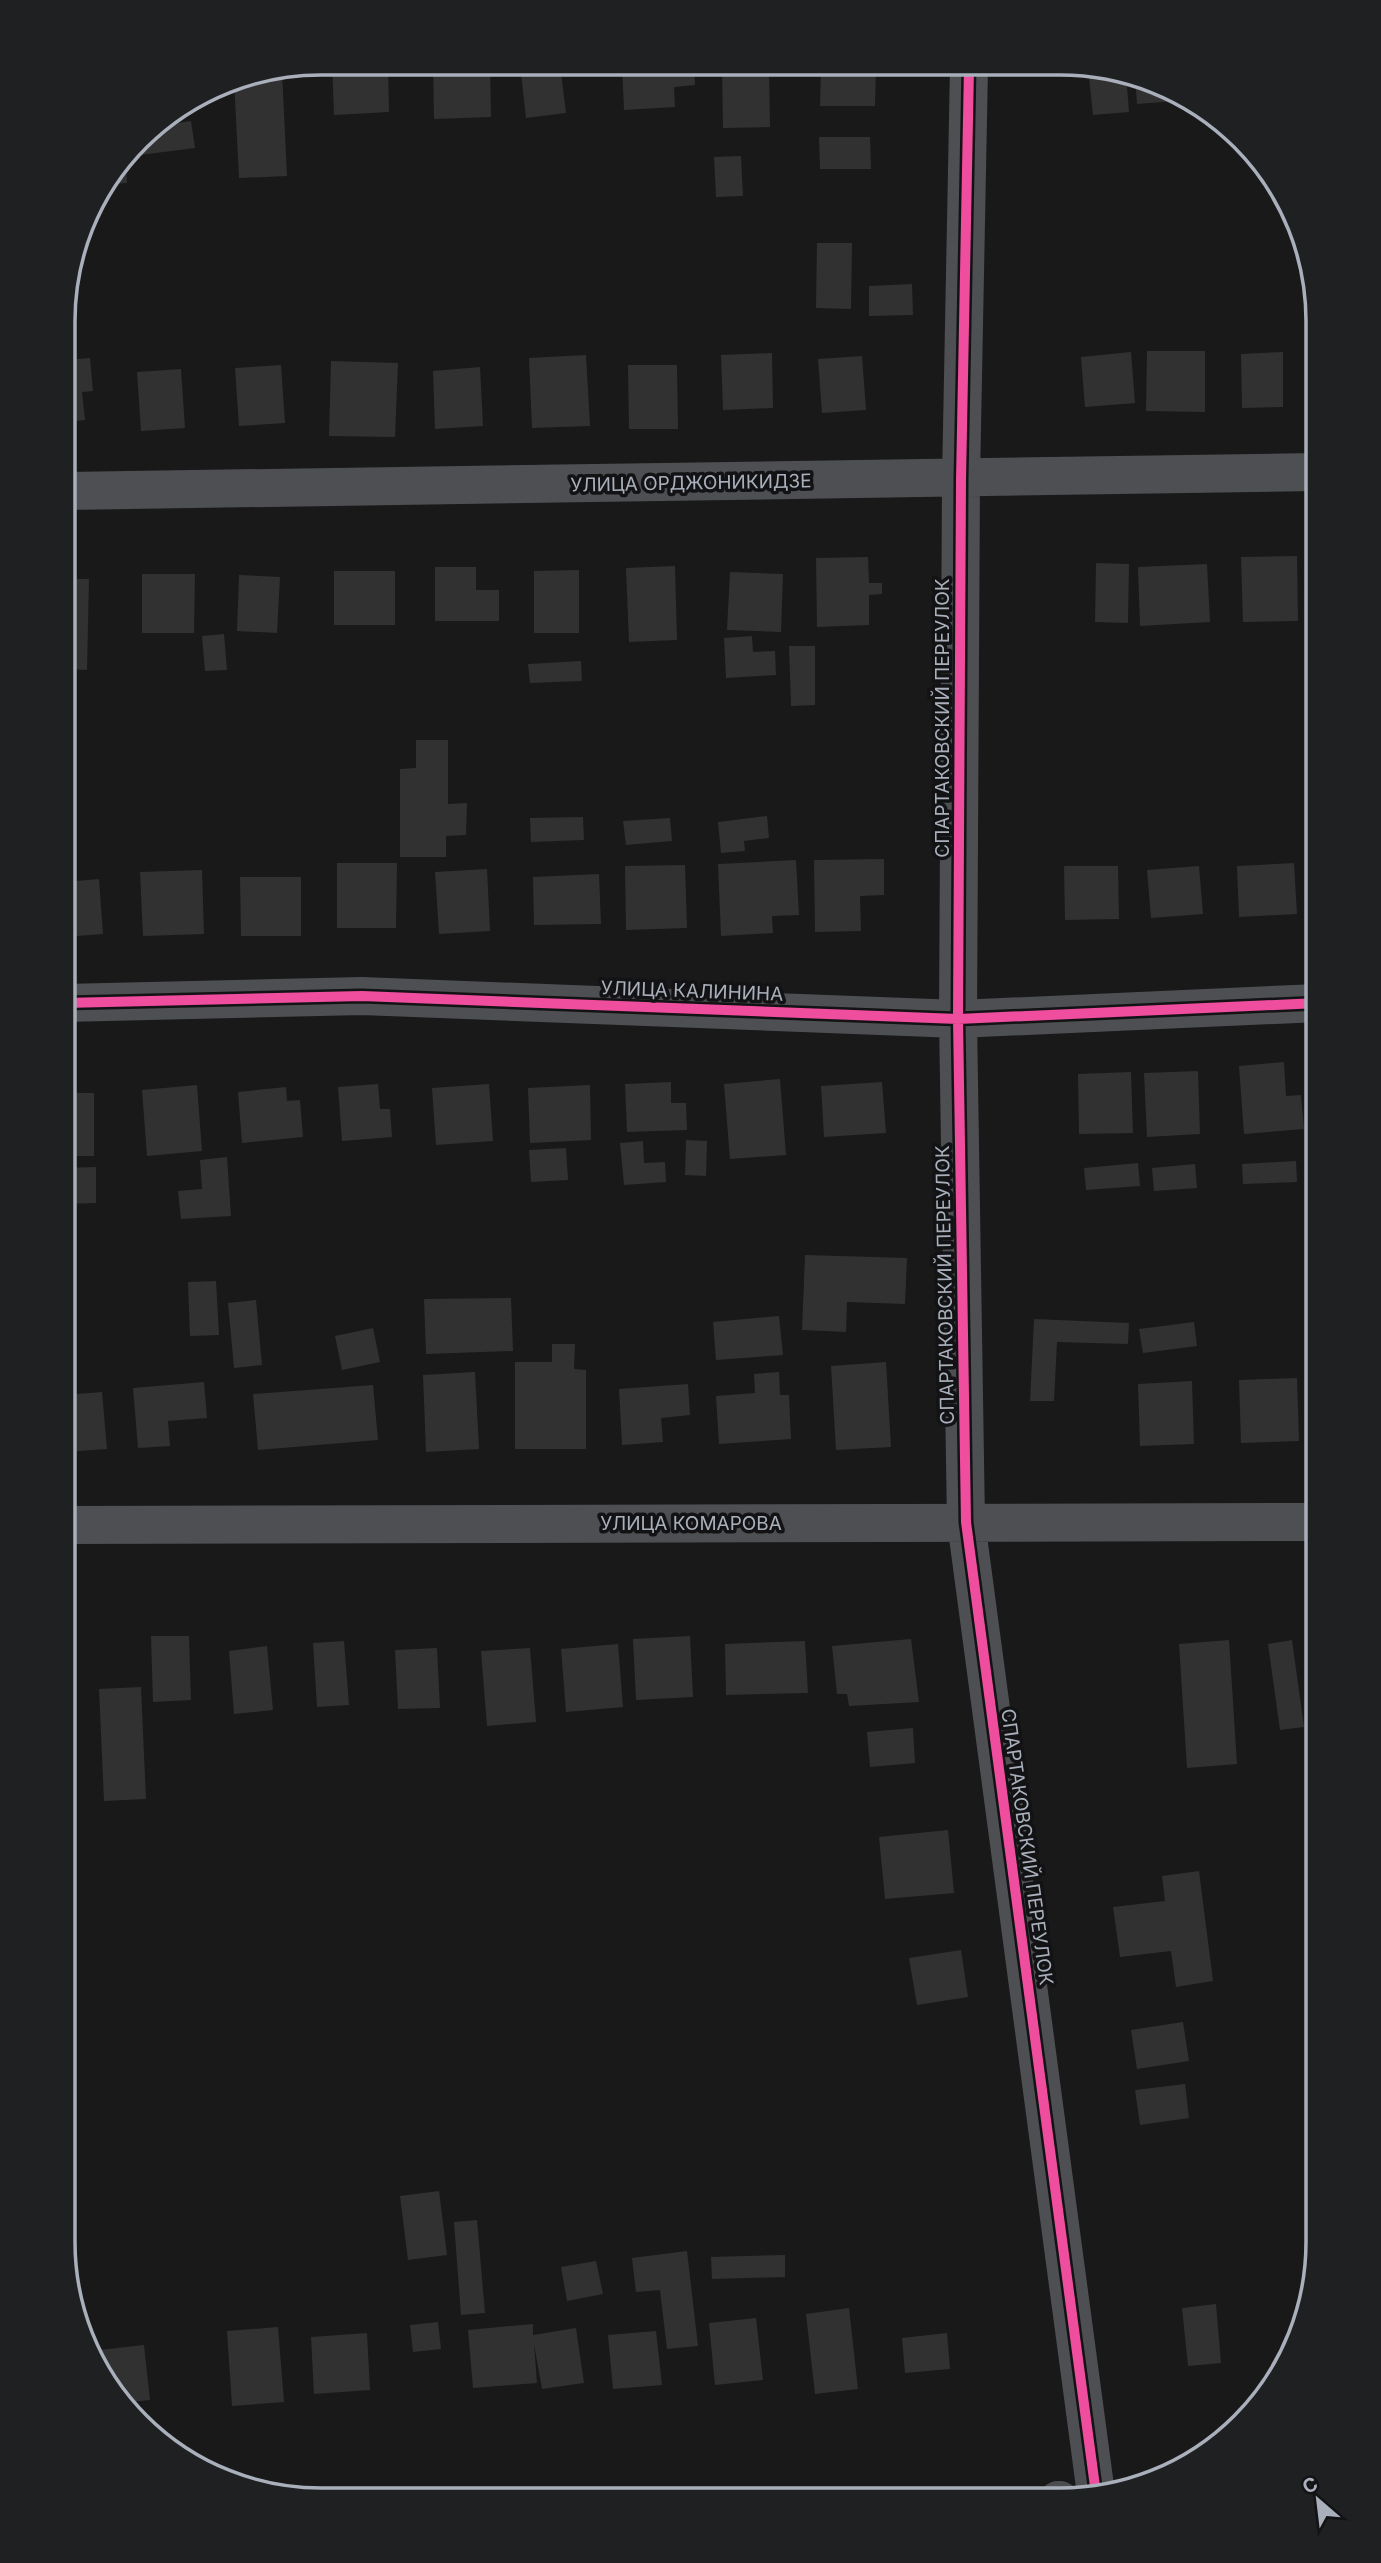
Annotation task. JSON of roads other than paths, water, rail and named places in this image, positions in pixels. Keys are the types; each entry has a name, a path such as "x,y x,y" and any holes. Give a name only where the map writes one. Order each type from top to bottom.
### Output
{"street":[{"name":"СПАРТАКОВСКИЙ ПЕРЕУЛОК","path":"969,75 961,480 958,1019 966,1522 1095,2485"},
{"name":"УЛИЦА ОРДЖОНИКИДЗЕ","path":"75,491 961,480 1306,472"},
{"name":"УЛИЦА КАЛИНИНА","path":"75,1003 362,996 958,1019 1306,1004"},
{"name":"УЛИЦА КОМАРОВА","path":"75,1525 1305,1521"}]}
